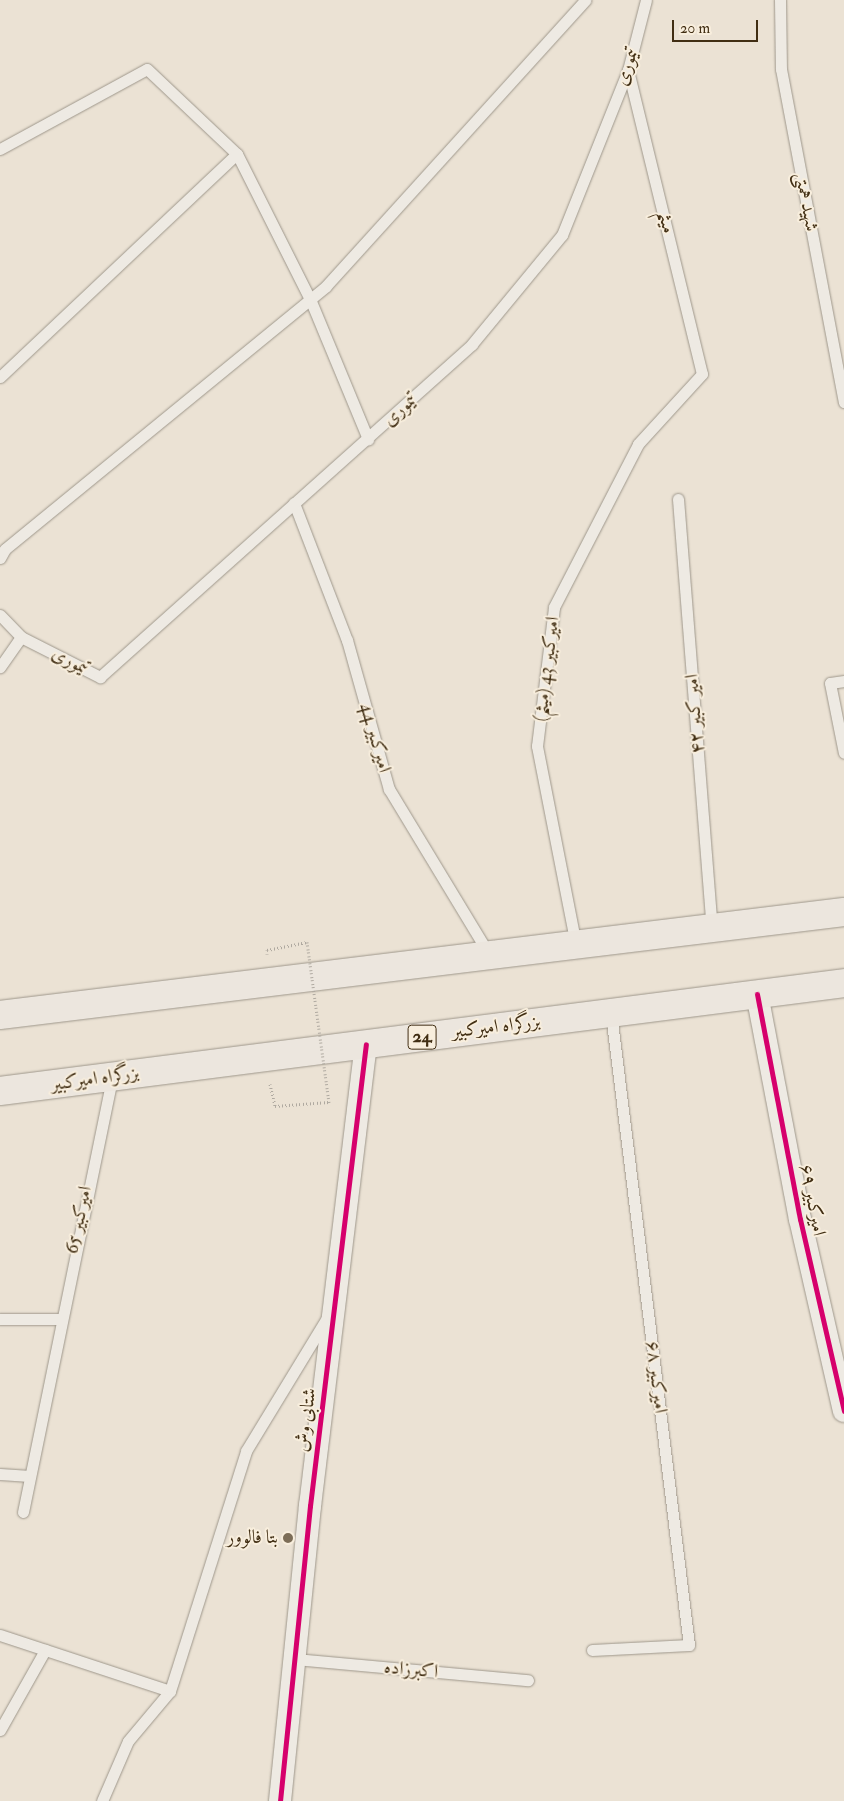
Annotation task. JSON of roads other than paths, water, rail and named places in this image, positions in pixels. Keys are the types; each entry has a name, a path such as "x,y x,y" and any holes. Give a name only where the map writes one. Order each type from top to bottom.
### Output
{"main road":[{"path":"0,1015 844,912"},
{"name":"بزرگراه امیرکبیر","path":"0,1091 844,983"}],"street":[{"name":"امیرکبیر ۶۹","path":"757,994 800,1218 844,1410"},
{"name":"شتابی وش","path":"280,1801 294,1659 338,1300 366,1044"}],"lane":[{"path":"2,550 310,299 585,0"},
{"name":"تیموری","path":"21,636 100,677 472,344 562,235 628,70 646,0"},
{"name":"شهید همتی","path":"780,0 781,69 844,402"},
{"path":"0,149 147,68 237,154 310,299 368,439"},
{"name":"میثم","path":"628,70 702,374"},
{"path":"0,376 237,154"},
{"name":"امیرکبیر 43 (میثم)","path":"576,945 537,746 554,607 638,444 702,374"},
{"name":"امیر کبیر ۴۲","path":"678,499 712,928"},
{"name":"امیرکبیر 44","path":"294,503 347,640 389,789 490,956"},
{"path":"0,614 21,636 0,666"},
{"path":"844,681 830,683 844,753"},
{"name":"امیرکبیر ۶۸","path":"592,1650 689,1645 611,1013"},
{"name":"امیرکبیر 65","path":"22,1512 26,1476 112,1076"},
{"path":"102,1801 128,1741 170,1691 246,1451 338,1300"},
{"path":"0,1319 59,1318"},
{"path":"0,1474 26,1476"},
{"path":"0,1635 170,1691"},
{"path":"0,1730 45,1650"},
{"name":"اکبرزاده","path":"294,1659 528,1680"}],"place":[{"name":"بتا فالوور","path":"288,1538"}]}
